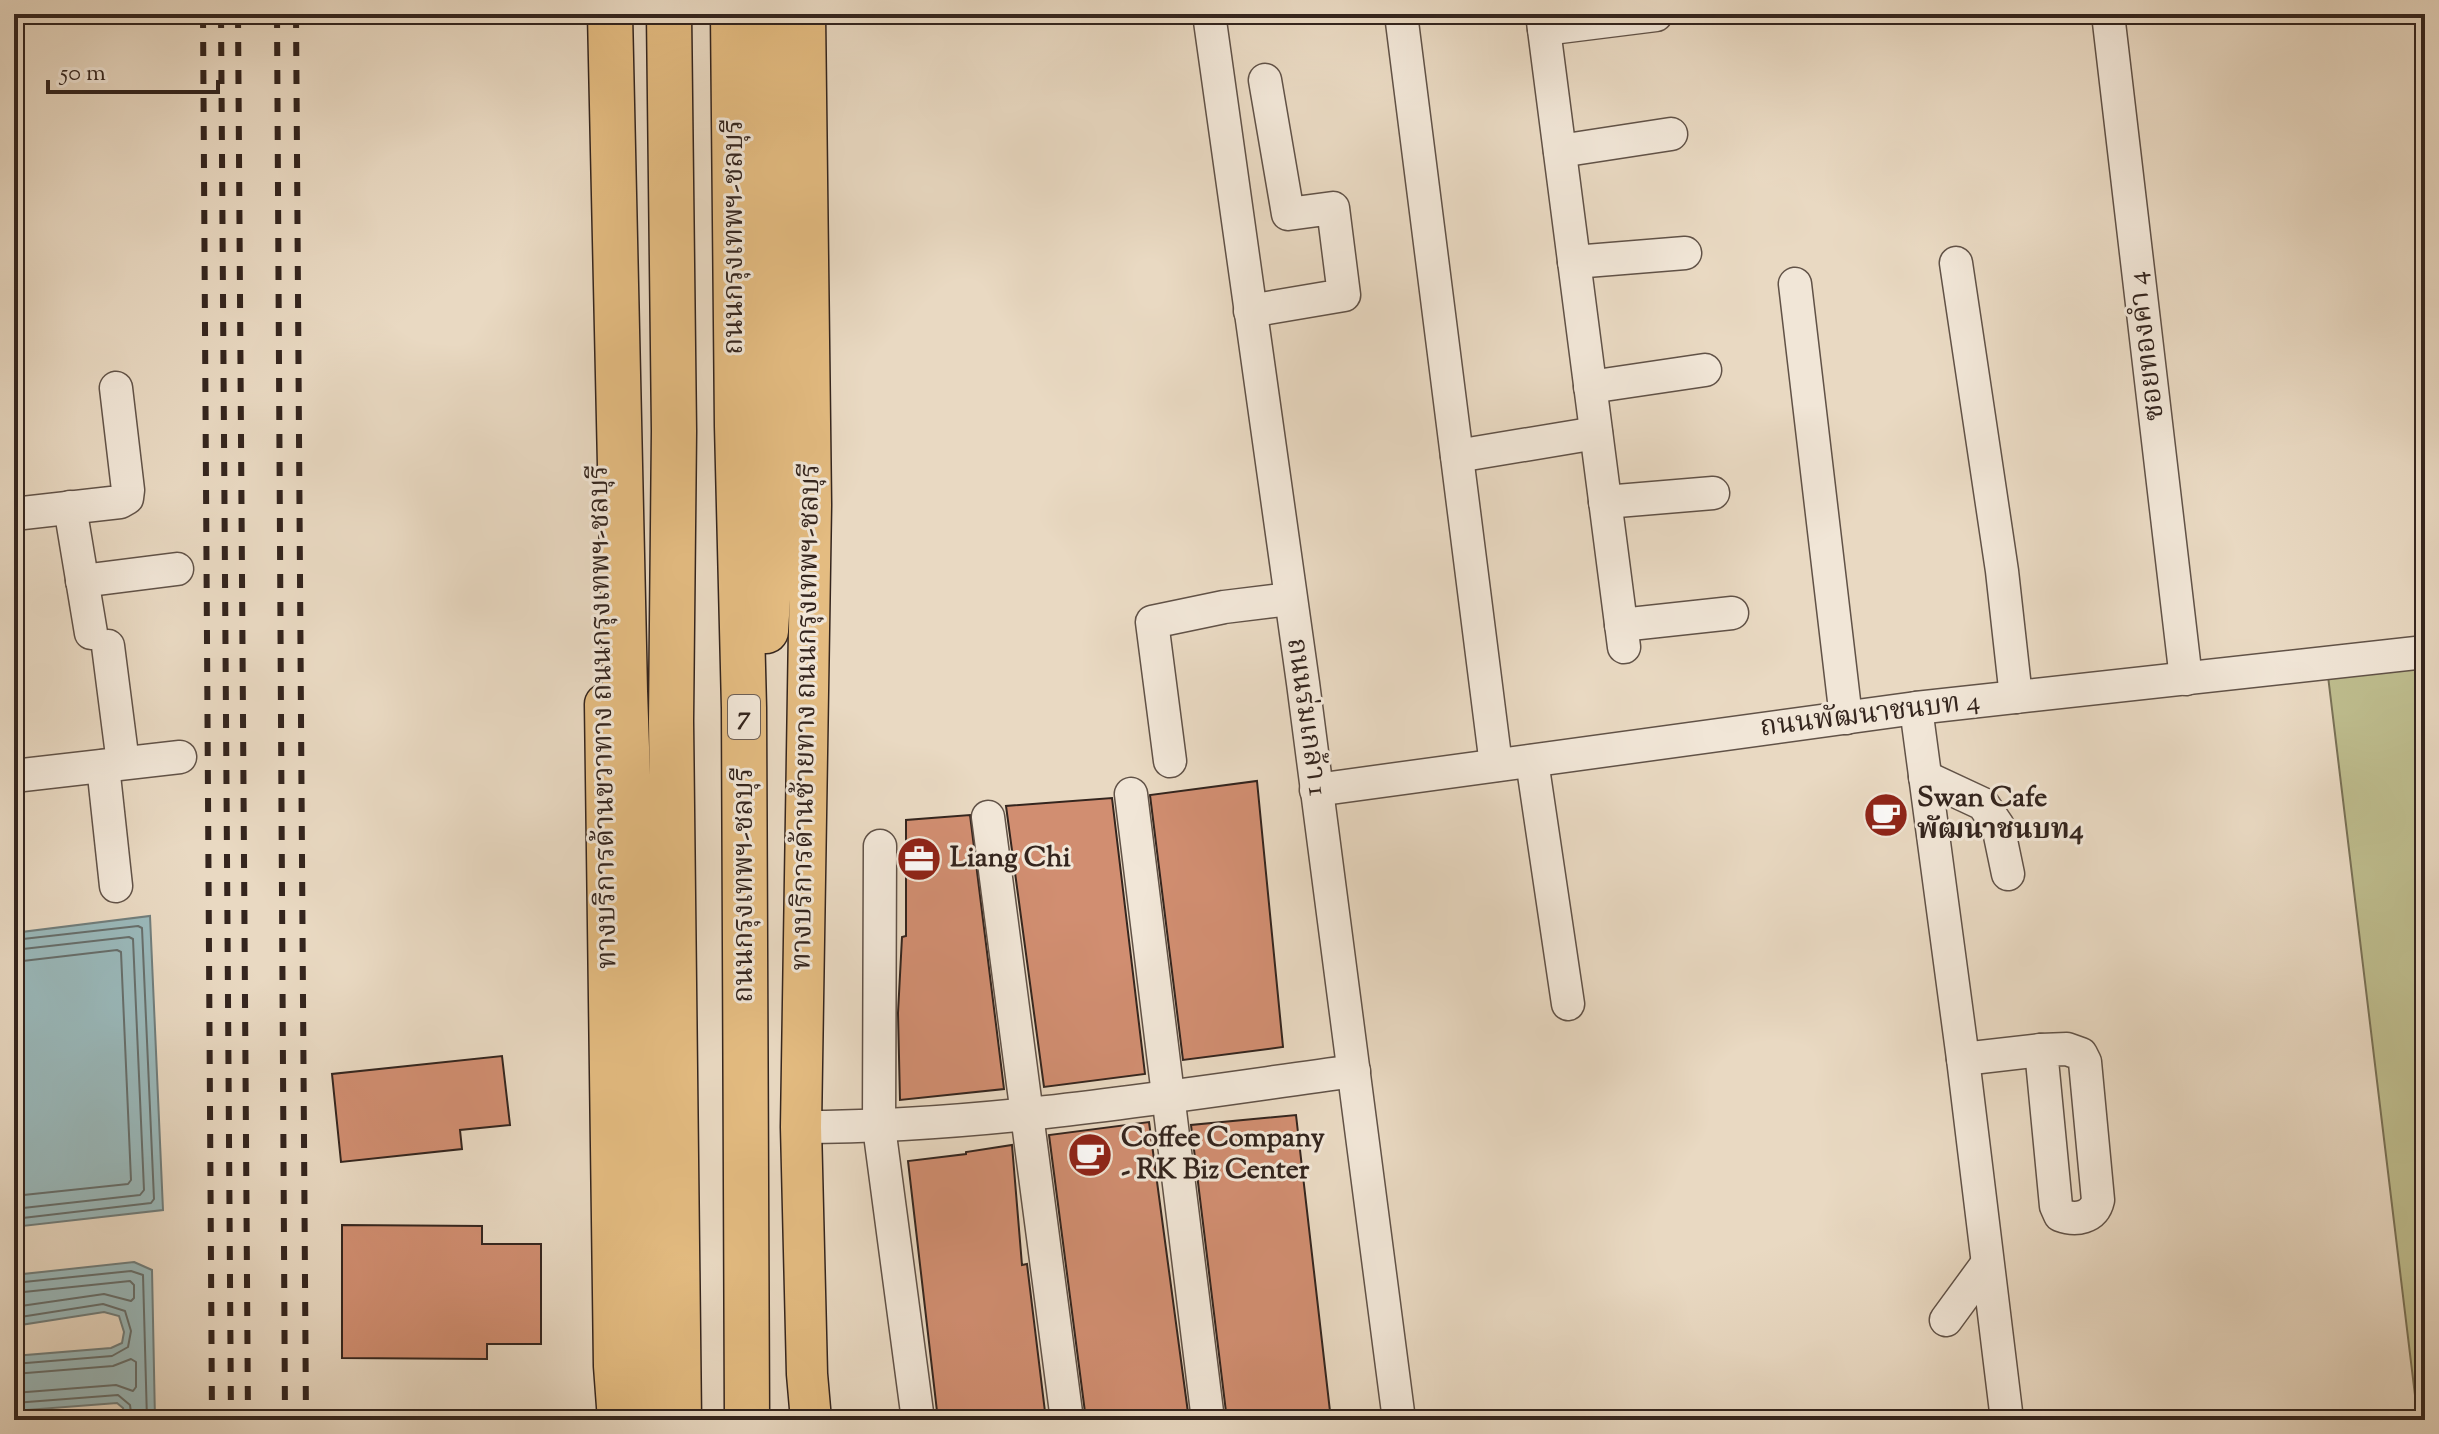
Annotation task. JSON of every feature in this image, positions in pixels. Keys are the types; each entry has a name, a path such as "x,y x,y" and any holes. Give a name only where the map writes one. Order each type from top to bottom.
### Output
{"highway":[{"path":"610,14 625,707 651,1420"},
{"path":"634,14 637,408 647,628 671,721"},
{"path":"669,14 674,431 671,721 679,1420"},
{"name":"ถนนกรุงเทพฯ-ชลบุรี","path":"733,14 737,441 744,708 747,1420"},
{"path":"744,708 768,626 779,425 775,14"}],"main road":[{"name":"ทางบริการด้านขวาทาง ถนนกรุงเทพฯ-ชลบุรี","path":"593,14 614,1350 618,1420"},
{"name":"ทางบริการด้านซ้ายทาง ถนนกรุงเทพฯ-ชลบุรี","path":"805,14 811,505 801,1127 807,1374 811,1420"}],"street":[{"name":"ถนนร่มเกล้า 1","path":"1209,14 1399,1420"},
{"path":"1401,14 1496,765"},
{"name":"ซอยทองคำ 4","path":"2108,14 2186,679"},
{"path":"1656,15 1543,22 1622,636 1732,613"},
{"path":"1250,311 1344,295 1333,208 1288,214 1265,80"},
{"path":"1560,151 1671,134"},
{"path":"1574,262 1685,253"},
{"path":"1956,263 2002,571 2016,697"},
{"path":"1795,284 1846,718"},
{"path":"1590,387 1705,370"},
{"path":"14,514 120,502 127,498 116,388"},
{"path":"1457,456 1596,433"},
{"path":"1605,502 1713,493"},
{"path":"70,507 82,581 100,640 113,764 116,886"},
{"path":"82,581 177,569"},
{"path":"1170,761 1152,622 1224,607 1290,599"},
{"name":"ถนนพัฒนาชนบท 4","path":"1316,790 1916,708 2425,652"},
{"path":"1916,708 2007,1420"},
{"path":"14,776 180,757"},
{"path":"1532,761 1568,1004"},
{"path":"1925,777 1983,804 1998,826 2008,874"},
{"path":"1131,794 1208,1420"},
{"path":"988,817 1067,1420"},
{"path":"880,846 879,1127 918,1420"},
{"path":"1963,1059 2041,1050 2075,1050 2081,1054 2085,1062 2098,1200 2092,1215 2066,1218 2057,1212 2041,1050"},
{"path":"801,1127 879,1127 1027,1114 1354,1071"},
{"path":"1946,1320 1987,1264"}],"shaded area":[{"path":"2425,667 2425,1420 2418,1420 2328,676"}],"water":[{"path":"150,916 163,1210 14,1227 14,933"},
{"path":"134,1262 152,1270 155,1420 125,1420 123,1408 117,1403 14,1411 14,1356 111,1348 122,1343 124,1332 119,1316 104,1312 14,1326 14,1275"}],"building":[{"path":"1257,781 1283,1047 1183,1060 1150,795"},
{"path":"1112,798 1145,1074 1044,1087 1006,806"},
{"path":"970,815 1004,1089 900,1100 898,1013 902,937 906,936 906,820"},
{"path":"502,1056 510,1125 460,1130 462,1149 341,1162 332,1074"},
{"path":"1296,1115 1331,1420 1227,1420 1191,1125"},
{"path":"1149,1122 1189,1420 1086,1420 1049,1135"},
{"path":"1012,1145 1022,1265 1027,1264 1046,1420 938,1420 908,1161"},
{"path":"342,1225 482,1226 482,1244 541,1244 541,1344 487,1344 487,1359 342,1358"}],"railway":[{"path":"203,14 212,1420"},
{"path":"221,14 231,1420"},
{"path":"238,14 248,1420"},
{"path":"277,14 285,1420"},
{"path":"296,14 306,1420"}],"place":[{"name":"Swan Cafe พัฒนาชนบท4","path":"1886,815"},
{"name":"Liang Chi","path":"919,859"},
{"name":"Coffee Company - RK Biz Center","path":"1090,1155"}]}
